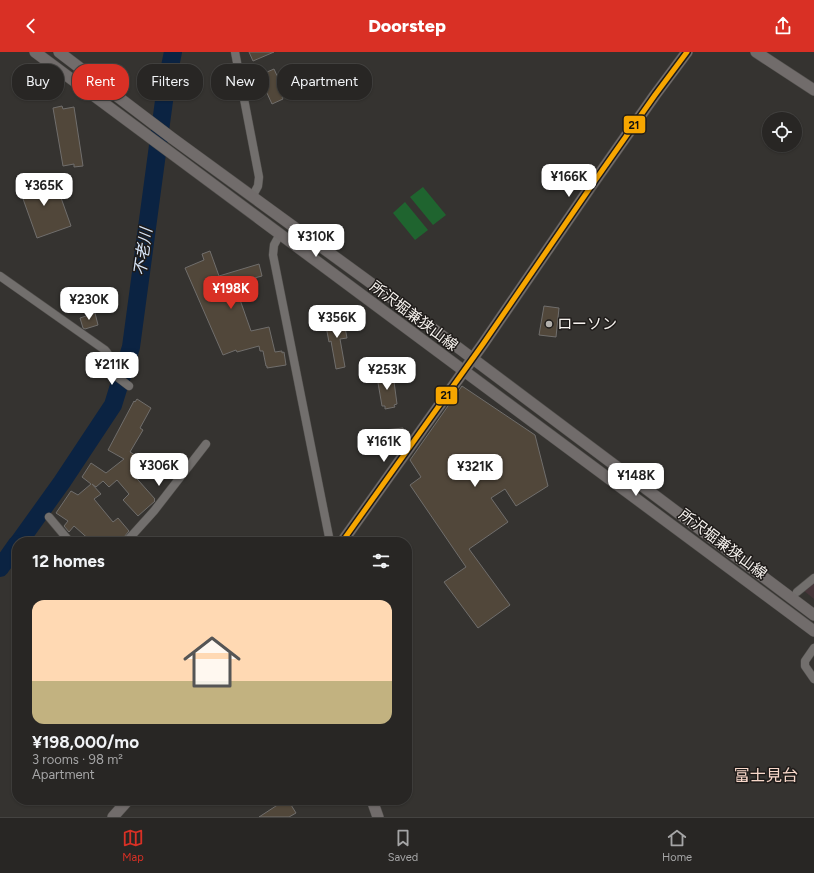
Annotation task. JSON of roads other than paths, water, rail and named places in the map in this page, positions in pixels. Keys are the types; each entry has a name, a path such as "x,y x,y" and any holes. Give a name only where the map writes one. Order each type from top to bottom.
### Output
{"main road":[{"name":"所沢堀兼狭山線","path":"35,52 814,631"},
{"name":"所沢堀兼狭山線","path":"59,52 172,138 472,359 814,615"},
{"path":"346,537 472,359 646,107 687,52"},
{"path":"756,52 814,90"},
{"path":"113,817 124,805"},
{"path":"374,805 378,817"}],"street":[{"path":"235,52 259,177 258,186 252,197"},
{"path":"280,234 274,245 273,255 329,537"},
{"path":"0,276 105,350 108,353 109,358 108,370 129,386"},
{"path":"131,537 154,511 206,444"},
{"path":"49,517 66,537"},
{"path":"797,592 814,578"},
{"path":"814,648 805,661 805,666 814,679"}],"waterway":[{"name":"不老川","path":"23,537 62,482 113,405 131,347 166,86 173,52"},
{"name":"不老川","path":"0,568 12,551"}],"place":[{"name":"ローソン","path":"549,324"}],"district":[{"name":"富士見台","path":"766,775"}]}
